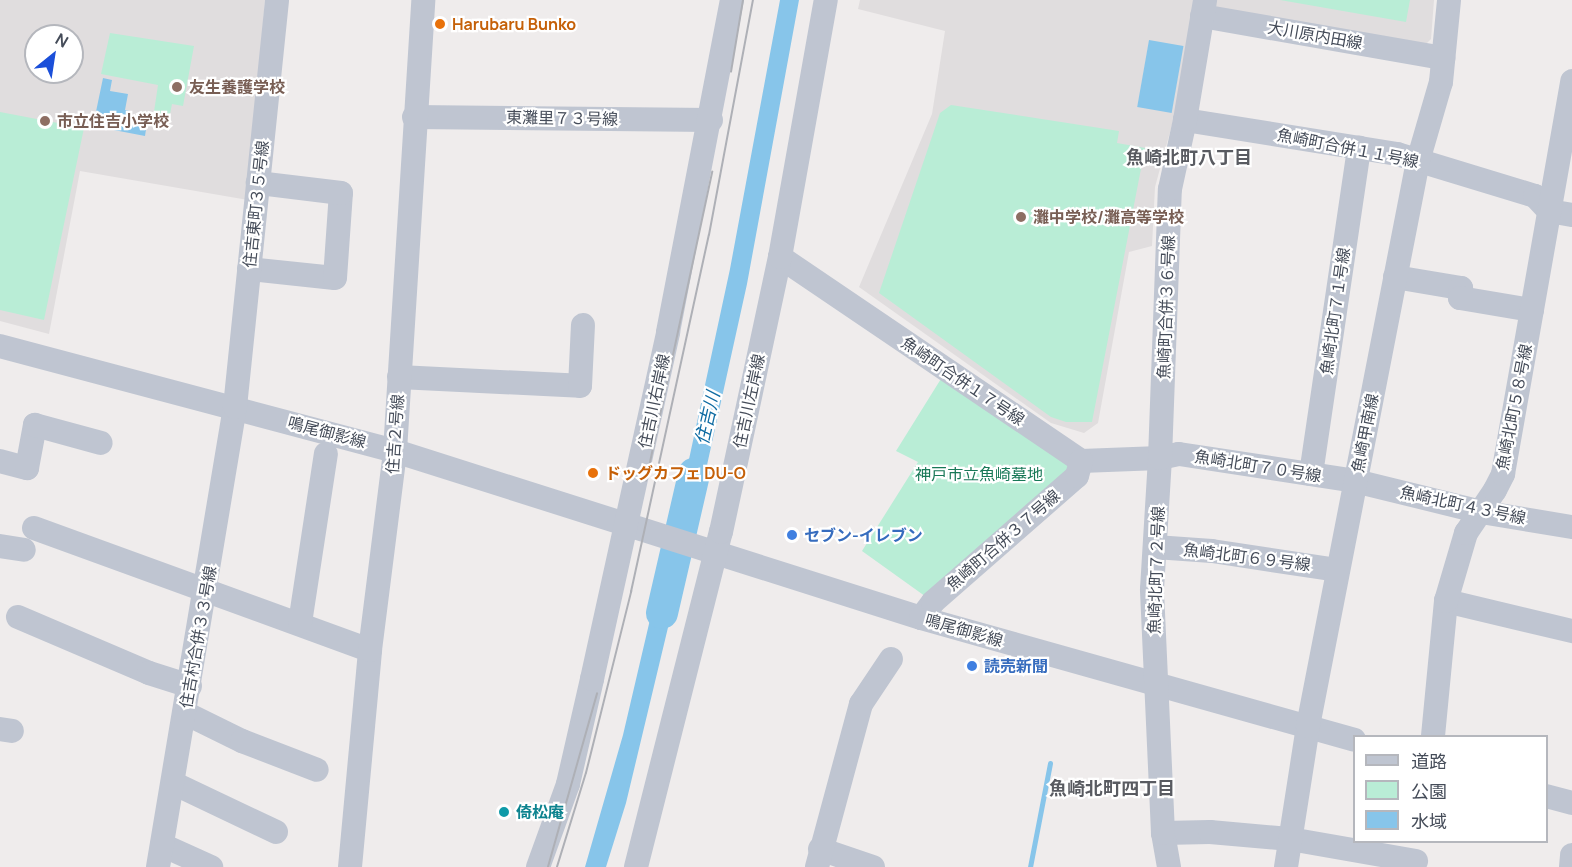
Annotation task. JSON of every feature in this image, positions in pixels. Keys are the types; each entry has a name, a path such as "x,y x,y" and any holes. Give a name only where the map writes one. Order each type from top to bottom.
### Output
{"street":[{"name":"住吉東町３５号線","path":"235,407 277,0"},
{"name":"住吉２号線","path":"350,867 370,650 395,451 423,0"},
{"name":"住吉川右岸線","path":"538,867 568,784 627,525 711,120 732,0"},
{"name":"住吉川左岸線","path":"636,867 710,580 780,257 826,0"},
{"name":"魚崎甲南線","path":"1286,867 1308,726 1395,277 1418,161 1441,82 1449,0"},
{"name":"大川原内田線","path":"1204,8 1443,58"},
{"name":"魚崎町合併３６号線","path":"1160,458 1170,189 1185,120 1204,8"},
{"name":"魚崎北町５８号線","path":"1433,735 1446,601 1466,533 1503,474 1532,310 1561,213 1572,81"},
{"name":"東灘里７３号線","path":"414,117 711,120"},
{"name":"魚崎町合併１１号線","path":"1185,120 1359,148 1418,161 1535,196 1561,213"},
{"name":"魚崎北町７１号線","path":"1311,474 1359,148"},
{"path":"249,269 335,278 341,194 258,183"},
{"name":"魚崎町合併１７号線","path":"780,257 1081,461"},
{"path":"1395,277 1461,288 1460,298 1532,310"},
{"path":"399,377 580,386 583,325"},
{"name":"鳴尾御影線","path":"0,346 395,451 921,618 1353,740"},
{"name":"住吉村合併３３号線","path":"160,856 207,589 235,407"},
{"path":"0,462 27,468 35,425 101,442"},
{"path":"300,623 326,454"},
{"name":"魚崎北町７０号線","path":"1160,458 1179,454 1356,481"},
{"path":"1081,461 1160,458"},
{"name":"魚崎北町７２号線","path":"1160,458 1152,589 1163,833 1169,867"},
{"name":"魚崎町合併３７号線","path":"921,618 933,602 1077,476 1081,461"},
{"name":"魚崎北町４３号線","path":"1356,481 1481,512 1572,527"},
{"path":"34,528 370,650"},
{"path":"0,546 24,550"},
{"name":"魚崎北町６９号線","path":"1155,547 1212,551 1338,570"},
{"path":"1446,601 1572,632"},
{"path":"18,617 149,673 190,686"},
{"path":"873,867 818,858 861,704 891,659"},
{"path":"185,713 242,741 316,770"},
{"path":"173,783 276,832"},
{"path":"1548,797 1572,803"},
{"path":"1163,833 1210,832 1290,839 1417,856"},
{"path":"1571,867 1572,855"},
{"path":"160,856 211,867"}],"shaded area":[{"path":"0,0 265,0 248,200 80,171 49,334 0,321"},
{"name":"灘中学校/灘高等学校","path":"860,0 1198,0 1173,121 1155,187 1152,246 1129,252 1098,423 1084,433 1051,423 859,287 932,114 945,31 858,9"},
{"path":"1214,0 1434,0 1431,39 1422,48 1219,12 1213,5"}],"green space":[{"path":"1280,0 1410,0 1406,22"},
{"path":"110,33 194,46 183,106 172,104 167,129 152,125 158,85 101,74"},
{"path":"951,105 1119,131 1117,143 1145,148 1092,422 1066,422 1051,417 879,293 940,113"},
{"path":"0,112 84,128 44,320 0,310"},
{"name":"神戸市立魚崎墓地","path":"944,374 1070,463 1070,475 929,599 862,551 918,462 896,451"}],"water":[{"path":"780,0 799,0 747,284 694,524 689,517 677,515 730,269"},
{"path":"1149,40 1183,46 1172,113 1137,107"},
{"path":"103,78 112,80 110,91 128,94 125,110 130,111 129,119 147,123 145,136 93,126"},
{"path":"663,564 672,570 682,569 626,803 606,867 585,867 623,735"}],"waterway":[{"name":"住吉川","path":"662,613 694,474"},
{"path":"1030,867 1050,763"}],"tram line":[{"path":"731,72 743,0"},
{"path":"557,867 586,773 631,592 709,235 753,0"},
{"path":"646,481 712,172"},
{"path":"548,867 597,694"}],"place":[{"name":"Harubaru Bunko","path":"440,24"},
{"name":"友生養護学校","path":"177,87"},
{"name":"市立住吉小学校","path":"45,121"},
{"name":"灘中学校/灘高等学校","path":"1021,217"},
{"name":"ドッグカフェ DU-O","path":"593,473"},
{"name":"セブン-イレブン","path":"792,535"},
{"name":"読売新聞","path":"972,666"},
{"name":"倚松庵","path":"504,812"}],"district":[{"name":"魚崎北町八丁目","path":"1189,157"},
{"name":"魚崎北町四丁目","path":"1112,788"}]}
